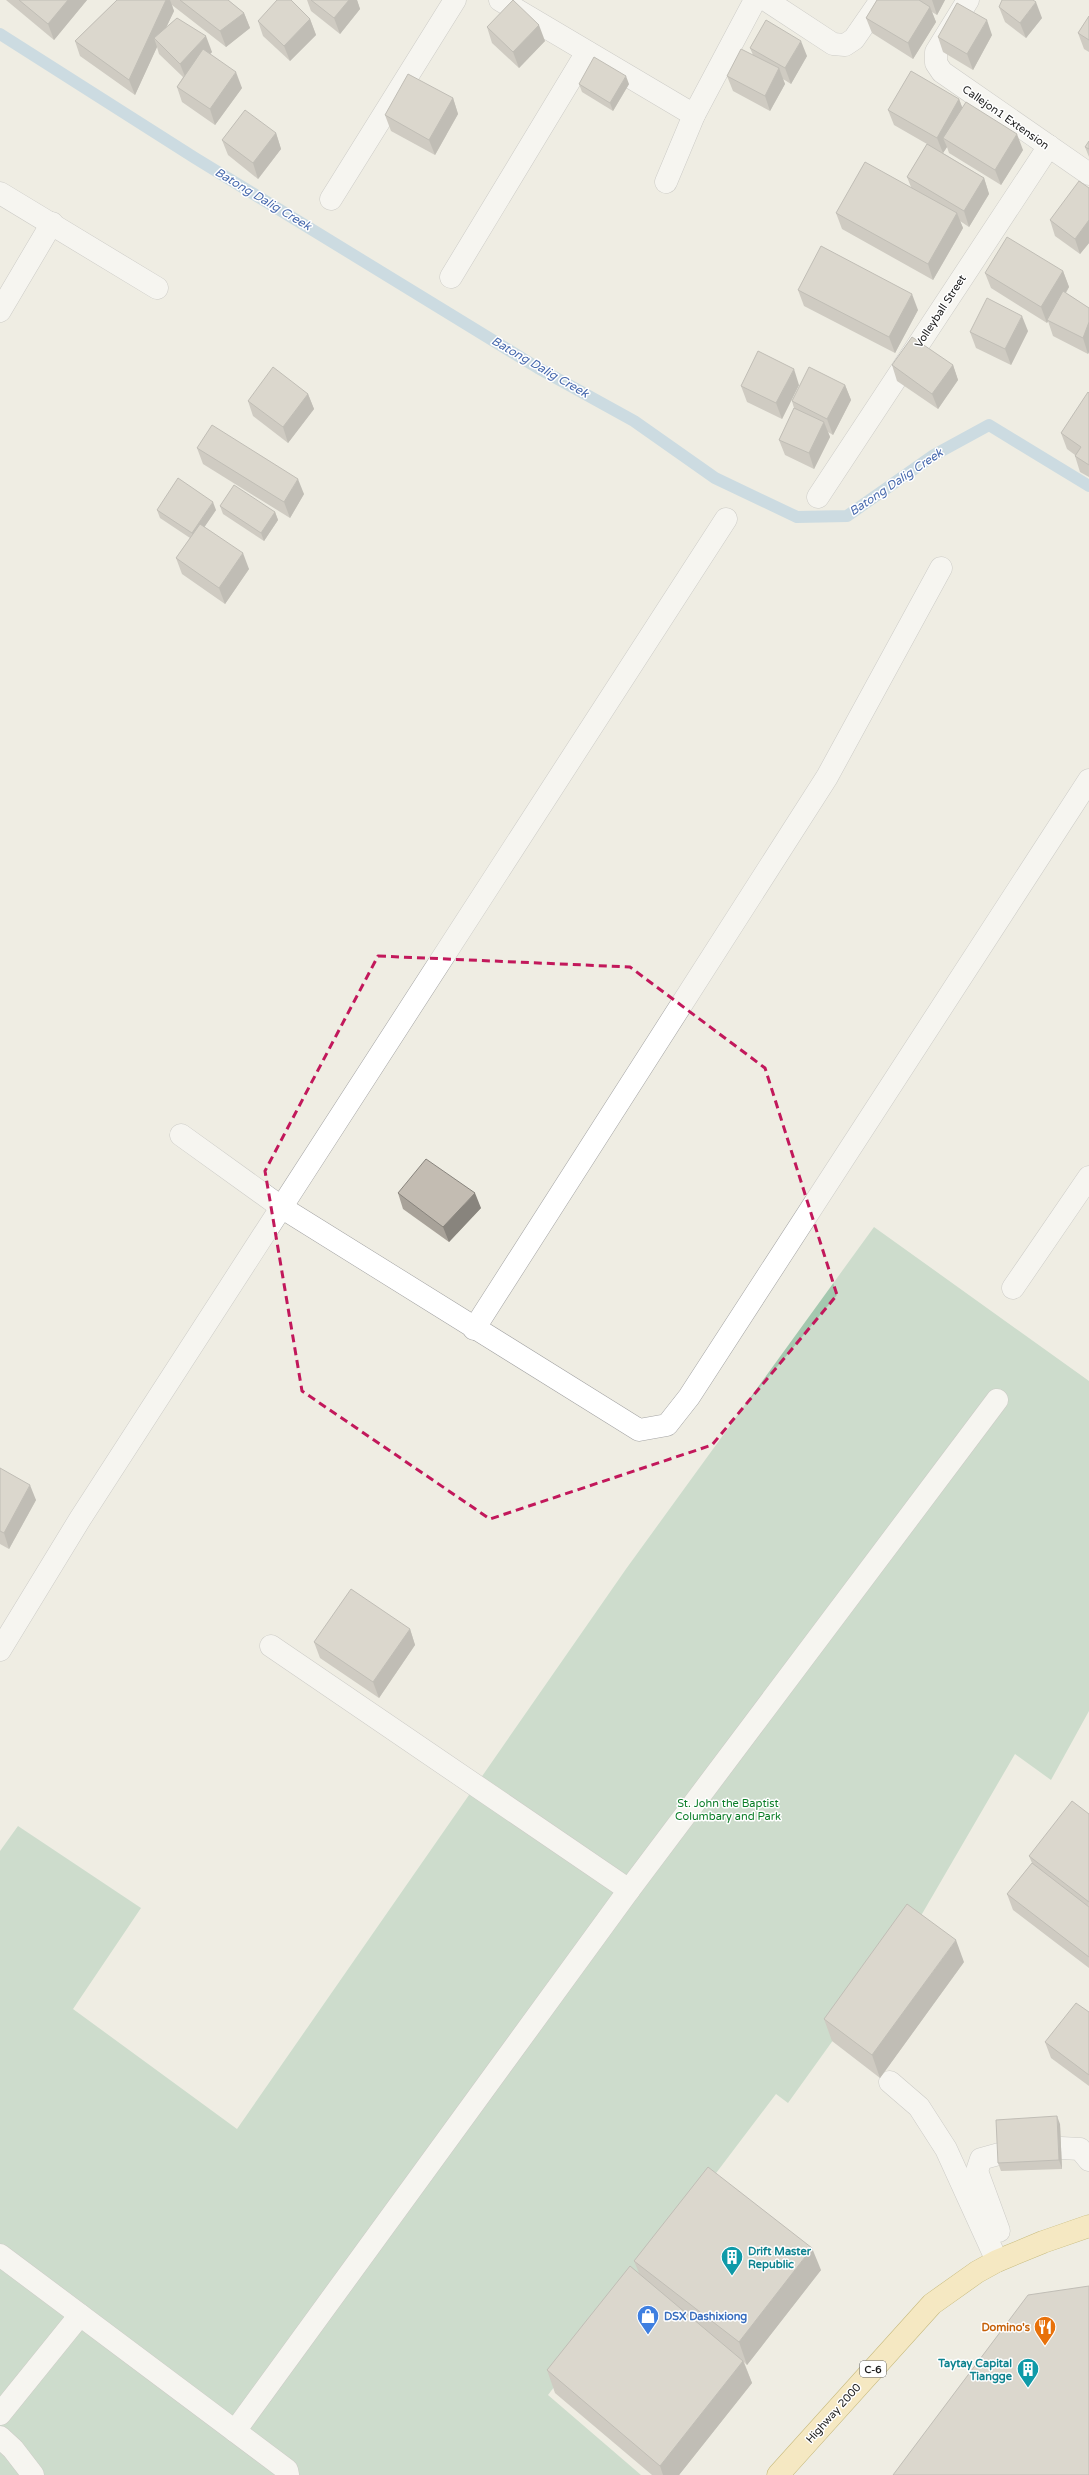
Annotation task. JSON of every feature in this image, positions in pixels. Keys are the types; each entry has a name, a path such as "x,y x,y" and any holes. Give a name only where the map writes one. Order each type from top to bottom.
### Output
{"main road":[{"name":"Highway 2000","path":"778,2475 932,2304 977,2272 1003,2259 1089,2227"}],"street":[{"path":"331,199 455,0"},
{"path":"500,0 694,115"},
{"path":"666,182 694,115 755,0"},
{"path":"766,0 833,44 845,45 854,39 881,0"},
{"name":"Callejon1 Extension","path":"968,0 936,52 936,63 942,72 1089,174"},
{"path":"451,277 587,52"},
{"name":"Volleyball Street","path":"818,497 1049,146"},
{"path":"0,193 158,288"},
{"path":"0,311 52,223"},
{"path":"0,1650 84,1512 726,519"},
{"path":"474,1329 827,777 941,568"},
{"path":"180,1135 281,1207 474,1329 639,1430 668,1425 689,1397 1089,780"},
{"path":"1013,1288 1089,1178"},
{"path":"235,2431 629,1890 997,1400"},
{"path":"271,1646 629,1890"},
{"path":"890,2082 919,2107 946,2149 1003,2259"},
{"path":"1061,2148 1080,2149 1089,2160"},
{"path":"999,2154 981,2159 977,2171 1003,2259"},
{"path":"0,2255 287,2470 288,2475"},
{"path":"0,2414 80,2315"},
{"path":"0,2436 13,2448 33,2475"}],"highlighted area":[{"path":"378,956 630,967 765,1068 837,1295 712,1445 490,1519 302,1391 265,1171"}],"green space":[{"name":"St. John the Baptist Columbary and Park","path":"874,1227 1089,1381 1089,1711 1051,1780 1015,1754 915,1926 788,2103 776,2094 548,2395 641,2475 0,2475 0,1851 18,1826 141,1908 73,2009 237,2129 626,1569"}],"building":[{"path":"19,0 68,0 48,24"},
{"path":"117,0 166,0 129,80 75,41"},
{"path":"180,0 228,0 244,13 220,31"},
{"path":"277,0 291,0 310,19 284,46 258,21"},
{"path":"311,0 349,0 334,18"},
{"path":"513,0 539,25 513,52 487,27"},
{"path":"877,0 919,0 930,7 908,43 866,18"},
{"path":"1002,0 1033,0 1036,2 1020,23 999,7"},
{"path":"957,3 987,20 967,54 938,37"},
{"path":"1089,16 1089,40 1078,33"},
{"path":"177,18 206,36 180,64 154,38"},
{"path":"766,20 801,41 785,68 750,48"},
{"path":"203,49 236,72 210,109 177,87"},
{"path":"741,49 779,68 765,96 727,76"},
{"path":"594,57 626,76 610,103 579,84"},
{"path":"911,71 959,99 937,138 888,110"},
{"path":"408,74 453,98 429,140 385,115"},
{"path":"966,102 1017,134 995,170 943,138"},
{"path":"245,110 276,133 253,163 222,140"},
{"path":"1089,141 1089,149 1085,147"},
{"path":"927,144 984,178 964,211 907,177"},
{"path":"865,162 957,213 928,264 836,213"},
{"path":"1079,181 1089,188 1089,220 1075,239 1050,220"},
{"path":"1007,237 1063,271 1041,307 985,273"},
{"path":"821,246 912,294 889,337 798,290"},
{"path":"1063,291 1089,308 1089,322 1083,338 1047,320"},
{"path":"987,298 1022,316 1005,349 970,332"},
{"path":"912,337 953,365 932,394 892,365"},
{"path":"758,351 794,369 776,403 741,386"},
{"path":"273,367 308,394 283,427 248,401"},
{"path":"809,367 845,385 827,419 792,401"},
{"path":"1088,392 1089,465 1075,456 1081,447 1061,433"},
{"path":"794,408 824,422 809,453 779,440"},
{"path":"212,425 298,479 284,502 197,448"},
{"path":"178,478 213,502 192,533 157,510"},
{"path":"234,485 275,512 261,533 220,506"},
{"path":"200,524 243,553 219,588 176,558"},
{"path":"426,1159 475,1193 443,1227 398,1193"},
{"path":"0,1468 30,1485 4,1533 0,1531"},
{"path":"351,1589 410,1629 373,1682 314,1642"},
{"path":"1072,1801 1089,1814 1089,1902 1029,1856"},
{"path":"1032,1863 1089,1907 1089,1957 1007,1894"},
{"path":"907,1904 956,1940 872,2055 824,2019"},
{"path":"1076,2003 1089,2012 1089,2075 1045,2042"},
{"path":"1057,2116 1059,2160 998,2163 996,2120"},
{"name":"Drift Master Republic","path":"708,2167 812,2248 739,2342 634,2261"},
{"name":"DSX Dashixiong","path":"630,2266 743,2361 660,2466 547,2370"},
{"name":"Taytay Capital Tiangge","path":"1089,2286 1089,2475 893,2475 1028,2295"}],"waterway":[{"name":"Batong Dalig Creek","path":"0,34 195,158 538,368 634,421 715,478 797,517 847,516 934,455 989,425 1089,486"}],"place":[{"name":"Drift Master Republic","path":"732,2276"},
{"name":"DSX Dashixiong","path":"648,2336"},
{"name":"Domino's","path":"1045,2346"},
{"name":"Taytay Capital Tiangge","path":"1028,2388"}]}
